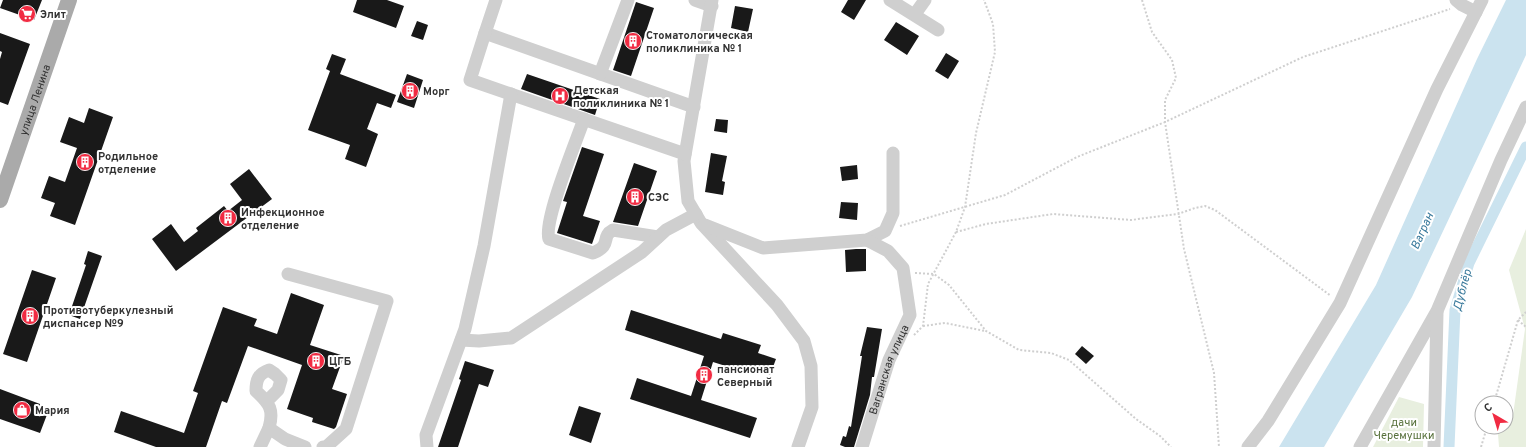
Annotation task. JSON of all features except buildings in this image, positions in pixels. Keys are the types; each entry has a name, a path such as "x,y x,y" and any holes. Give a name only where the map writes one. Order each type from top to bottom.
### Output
{"main road":[{"name":"улица Ленина","path":"0,200 69,0"}],"street":[{"path":"496,0 470,80 685,154"},
{"path":"600,74 628,0"},
{"path":"694,0 712,3 684,161 688,201 698,218 777,305 804,341 811,366 812,407 798,447"},
{"path":"890,0 915,14 938,30"},
{"path":"915,14 925,0"},
{"path":"1248,447 1268,420 1340,303 1437,89 1482,0"},
{"path":"1459,3 1476,12"},
{"path":"485,33 694,107"},
{"path":"427,447 426,435 465,329 484,246 511,94"},
{"path":"1360,447 1437,312 1501,160 1526,107"},
{"path":"584,119 550,216 547,234 549,240 593,253 602,249 606,245 606,237 613,230 658,238"},
{"path":"461,340 511,338 642,252 666,230 698,218 763,248 867,240 885,231 893,213 893,153"},
{"path":"867,240 888,251 903,268"},
{"name":"Вагранская улица","path":"862,447 889,360 910,315 903,268"},
{"path":"288,274 387,301 346,429 326,447 323,447"},
{"path":"1434,447 1437,312"},
{"path":"260,447 269,428 272,416 267,401"},
{"path":"269,428 285,439 305,447"}],"path":[{"path":"923,326 928,284 956,232 965,207 976,133 995,52 993,24 984,0"},
{"path":"1142,0 1152,32 1172,60 1176,78 1165,100 1165,122 1184,249 1214,373 1219,447"},
{"path":"885,231 1004,195 1077,157 1165,122 1302,57 1459,3"},
{"path":"956,232 986,224 1053,214 1131,220 1178,214 1205,206 1215,210 1340,303"},
{"path":"903,268 915,273 934,274 949,285 986,331"},
{"path":"1496,395 1518,320 1526,312"},
{"path":"1518,320 1526,327"},
{"path":"913,336 923,326 945,323 986,331 1019,350 1051,353 1069,360 1136,419 1160,436 1171,447"},
{"path":"1481,447 1485,435"}],"green space":[{"path":"1526,229 1526,447 1499,447 1498,435 1514,435 1514,408 1525,329 1509,270"},
{"name":"дачи Черемушки","path":"1399,397 1424,404 1423,447 1373,447"}],"water":[{"name":"Вагран","path":"1506,0 1526,0 1526,55 1412,297 1324,447 1279,447 1376,285 1477,59"}],"waterway":[{"name":"Дублёр","path":"1449,447 1455,310 1469,263 1526,147"}],"place":[{"name":"Элит","path":"27,14"},
{"name":"Стоматологическая поликлиника № 1","path":"633,41"},
{"name":"Морг","path":"410,91"},
{"name":"Детская поликлиника № 1","path":"560,96"},
{"name":"Родильное отделение","path":"85,162"},
{"name":"СЭС","path":"635,197"},
{"name":"Инфекционное отделение","path":"228,218"},
{"name":"Противотуберкулезный диспансер №9","path":"30,316"},
{"name":"ЦГБ","path":"316,361"},
{"name":"пансионат Северный","path":"704,375"},
{"name":"Мария","path":"22,410"}]}
